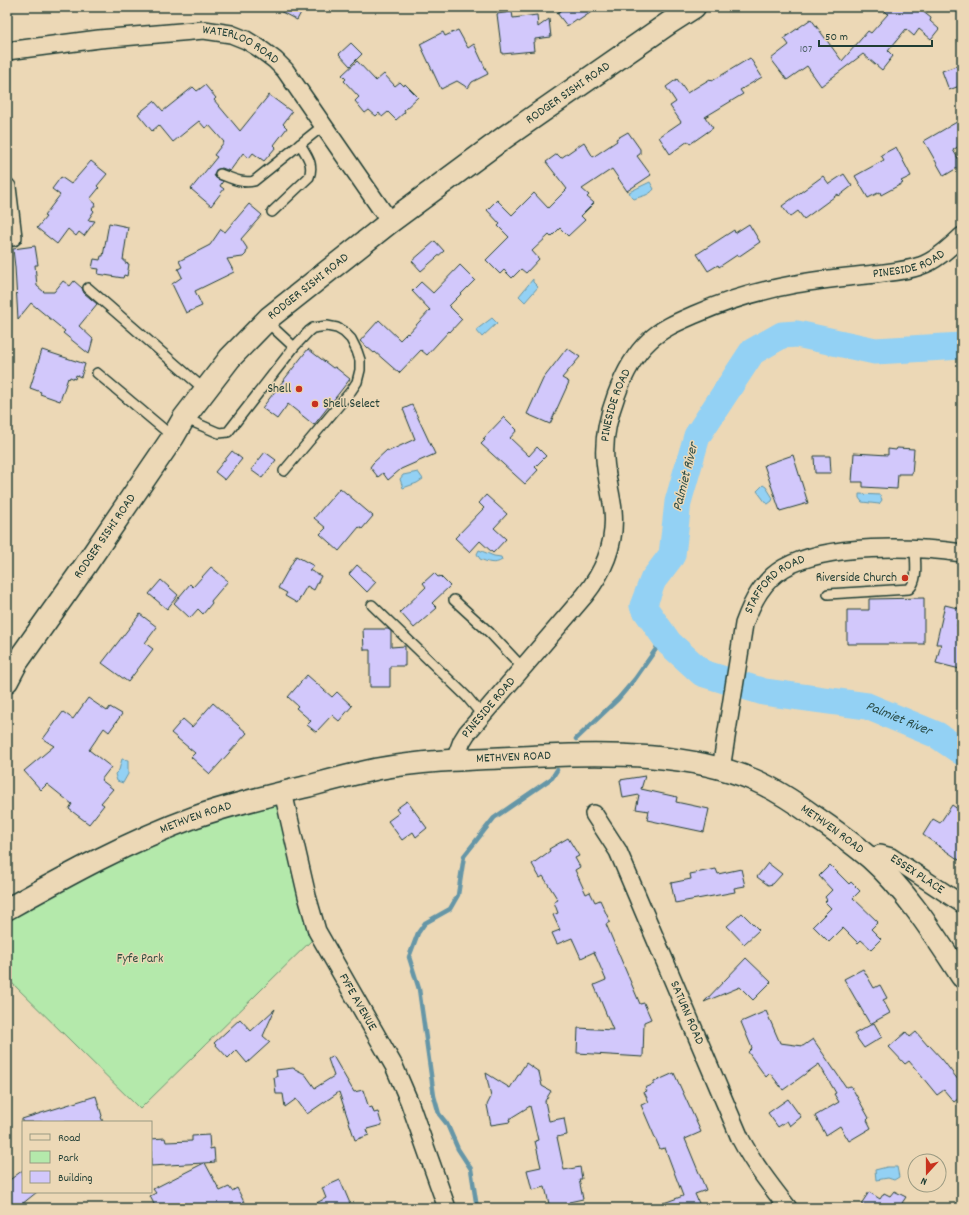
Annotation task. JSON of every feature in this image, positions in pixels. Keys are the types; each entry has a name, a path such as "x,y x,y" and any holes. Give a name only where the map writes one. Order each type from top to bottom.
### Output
{"main road":[{"name":"RODGER SISHI ROAD","path":"7,680 12,666 55,610 205,390 230,358 266,320 390,222 567,94 694,7"}],"street":[{"name":"WATERLOO ROAD","path":"7,51 99,39 204,30 231,34 246,40 275,60 289,75 390,222"},
{"path":"7,187 13,237"},
{"name":"PINESIDE ROAD","path":"455,760 462,741 482,715 585,595 596,581 604,567 610,551 613,526 613,511 605,458 606,439 610,416 619,388 629,367 636,355 648,341 675,323 705,310 761,291 796,284 890,272 921,266 934,260 962,236"},
{"name":"STAFFORD ROAD","path":"721,769 744,624 750,607 758,592 766,584 784,568 801,560 823,554 887,548 915,548 962,553"},
{"name":"METHVEN ROAD","path":"7,909 86,865 142,839 195,817 283,792 376,770 455,760 564,755 618,755 695,763 721,769 756,780 798,805 831,828 870,859 891,880 935,936 962,977"},
{"name":"FYFE AVENUE","path":"283,792 307,896 318,931 394,1066 410,1101 447,1208"},
{"name":"SATURN ROAD","path":"594,814 618,851 740,1138 749,1156 764,1178 788,1208"},
{"name":"ESSEX PLACE","path":"870,859 880,854 891,857 962,904"}],"lane":[{"path":"220,174 236,180 248,182 254,181 324,125"},
{"path":"272,212 309,177 312,170 311,161 300,144"},
{"path":"88,288 205,390"},
{"path":"266,320 294,347"},
{"path":"97,373 179,428 219,433 228,432 294,347 313,328 327,326 337,328 351,339 357,351 360,360 360,370 357,382 284,471"},
{"path":"828,594 909,589 912,586 915,576 915,548"},
{"path":"454,600 490,633 522,668"},
{"path":"372,605 467,697 482,715"}],"green space":[{"name":"Fyfe Park","path":"285,793 320,932 140,1109 7,978 7,909 117,851"}],"water":[{"path":"650,182 654,189 650,193 634,199 631,196 629,192"},
{"path":"533,279 533,282 538,287 525,302 519,296"},
{"path":"492,318 497,323 482,337 476,330"},
{"path":"418,472 423,479 403,488 400,479 403,475"},
{"path":"763,485 773,498 768,504 757,491"},
{"path":"859,494 880,495 882,500 879,504 862,502 859,498"},
{"path":"479,550 501,557 502,560 494,563 480,559 477,554"},
{"path":"122,759 128,760 128,774 123,783 117,781 115,774 119,770"},
{"path":"887,1167 897,1167 899,1177 894,1180 888,1178 876,1180 875,1170"}],"building":[{"path":"272,7 304,7 297,20"},
{"path":"566,7 599,7 578,21 577,19 567,26 557,13"},
{"path":"881,7 917,7 931,18 930,21 939,29 931,39 919,29 914,36 906,29 888,51 893,56 882,70 863,54 821,86 807,66 787,80 771,59 789,45 784,38 811,19 842,61 868,31 871,33 888,14"},
{"path":"512,12 513,18 537,15 538,27 549,19 551,37 535,39 535,42 533,42 534,51 502,54 497,14"},
{"path":"458,30 468,48 474,44 488,74 472,82 468,88 457,81 441,89 420,44 443,32 445,36"},
{"path":"351,43 362,54 350,66 339,54"},
{"path":"750,58 762,77 740,90 743,94 705,117 713,128 690,144 688,141 670,154 659,137 681,122 670,106 676,102 666,87 677,79 687,93 710,79 712,81"},
{"path":"357,61 376,81 384,74 395,86 400,82 404,86 405,84 418,97 396,120 388,112 382,117 379,113 376,116 369,110 365,113 355,101 359,97 344,81 346,79 342,75"},
{"path":"962,64 962,85 949,90 942,71"},
{"path":"205,85 216,98 214,100 240,131 269,95 292,112 283,124 287,128 274,145 276,147 264,161 253,153 249,158 243,153 230,171 222,168 216,170 214,175 216,178 223,181 220,186 224,189 211,206 191,189 217,157 214,155 224,142 209,125 205,128 199,121 173,142 159,125 152,131 138,114 154,101 163,111 193,87 197,91"},
{"path":"962,119 962,144 953,150 962,165 944,176 924,141"},
{"path":"628,132 640,149 640,154 637,156 651,175 627,191 612,169 582,189 589,195 587,197 594,203 581,216 585,220 568,236 560,228 551,237 549,235 532,251 539,259 526,273 521,269 512,278 504,270 500,274 486,260 509,237 498,226 500,224 487,210 497,200 512,215 534,193 548,208 567,189 546,162 557,154 561,158 584,142 593,157 617,141 616,139"},
{"path":"896,147 911,176 901,181 903,183 881,195 880,192 868,198 855,176 884,160 881,155"},
{"path":"91,161 107,174 97,186 99,188 90,199 96,204 92,209 94,211 88,220 95,221 84,236 79,232 76,236 68,229 57,244 37,228 60,195 52,189 61,177 71,184"},
{"path":"844,174 852,186 839,196 838,194 804,219 798,211 790,217 782,206 823,176 829,184"},
{"path":"249,204 262,215 241,239 247,248 246,254 243,257 227,259 234,272 195,291 202,306 186,313 172,284 182,277 178,269 182,267 179,261 210,245 221,229 225,232"},
{"path":"109,223 128,227 123,260 125,260 125,263 129,264 127,276 124,275 123,278 98,274 99,269 92,268 94,259 100,260 101,256 103,256"},
{"path":"749,224 760,242 738,257 737,255 719,267 718,265 708,271 697,254 734,230 735,233"},
{"path":"435,241 444,251 421,271 412,261"},
{"path":"35,246 38,265 35,265 37,286 44,292 54,292 63,281 70,286 74,281 82,288 84,293 97,304 79,326 93,339 89,354 63,333 65,331 31,303 18,319 13,249"},
{"path":"460,265 475,280 449,306 462,319 427,355 421,350 399,373 360,341 379,320 400,340 407,333 408,334 430,310 412,291 421,282 433,293"},
{"path":"567,348 580,357 562,378 569,382 550,424 527,414 543,379"},
{"path":"308,349 350,379 314,425 288,404 277,419 262,408"},
{"path":"42,350 85,364 81,377 76,375 75,379 70,377 69,379 68,378 60,401 40,394 41,392 30,388"},
{"path":"412,405 435,454 401,469 388,480 383,473 378,477 370,467 373,463 387,450 389,451 415,439 403,409"},
{"path":"504,417 517,430 510,438 529,456 537,447 546,456 535,467 538,470 525,484 481,444 485,440 483,439"},
{"path":"897,448 914,449 912,474 898,474 897,489 863,487 863,482 852,482 854,453 888,455 888,449 896,450"},
{"path":"232,451 242,459 225,480 215,472"},
{"path":"265,452 276,460 262,478 251,470"},
{"path":"793,455 808,503 780,511 764,465"},
{"path":"814,456 830,456 831,473 815,473"},
{"path":"340,488 373,516 362,529 359,527 339,551 320,534 326,528 314,518"},
{"path":"486,495 507,514 494,528 506,539 493,553 480,541 470,552 455,538 484,508 479,503"},
{"path":"296,556 314,566 309,570 321,576 314,590 307,586 297,603 285,596 287,593 278,588"},
{"path":"357,565 376,582 367,592 349,574"},
{"path":"211,567 228,581 211,601 212,603 203,614 198,609 190,618 174,603 190,584 193,587"},
{"path":"434,573 438,577 440,576 450,586 432,603 437,608 414,628 400,612 426,587 423,583"},
{"path":"161,580 178,595 167,609 149,594"},
{"path":"924,598 924,644 847,644 847,610 869,610 869,599"},
{"path":"945,605 961,609 957,626 962,628 962,662 960,669 936,663 941,644 936,644"},
{"path":"140,614 157,627 145,643 153,649 128,682 102,663"},
{"path":"363,629 388,629 391,631 391,647 405,646 405,666 390,666 390,687 370,687 370,650 364,650"},
{"path":"307,675 332,697 337,692 352,706 339,721 332,715 316,732 307,725 311,721 296,708 298,706 288,697"},
{"path":"88,698 107,711 110,707 122,714 109,732 104,728 89,750 111,767 101,780 113,789 101,803 104,805 89,824 69,809 72,804 47,784 41,790 24,771 54,746 43,739 63,712 73,719"},
{"path":"213,703 247,733 210,774 191,757 195,753 171,733 183,719 192,727"},
{"path":"645,776 641,789 677,797 676,802 709,809 704,832 647,820 649,811 636,809 639,795 623,798 620,780"},
{"path":"407,801 427,828 416,837 413,832 402,840 388,821 399,813 396,809"},
{"path":"952,805 962,812 962,862 923,835 933,819 940,823"},
{"path":"568,838 579,856 575,858 580,867 575,870 586,894 590,892 595,902 600,900 610,922 606,924 640,1004 644,1003 651,1019 644,1022 643,1057 577,1053 578,1028 613,1030 594,985 606,980 594,952 581,958 572,938 557,944 552,933 560,930 553,915 558,913 554,902 558,900 543,876 540,878 532,864 550,851 549,849"},
{"path":"768,863 782,874 773,884 768,885 757,877"},
{"path":"830,865 849,884 851,882 860,891 853,898 878,922 871,929 881,939 871,949 861,940 858,943 843,928 829,942 813,926 831,908 825,902 827,900 825,897 832,890 819,876"},
{"path":"716,869 718,874 741,869 745,886 734,888 735,892 675,903 671,883 691,879 690,874"},
{"path":"742,913 759,930 744,944 727,926"},
{"path":"746,958 771,982 753,1000 740,987 704,1002"},
{"path":"863,969 874,988 880,985 887,998 883,1000 890,1013 870,1024 844,979"},
{"path":"275,1009 263,1036 270,1042 247,1063 236,1050 228,1058 214,1043 240,1019 251,1031"},
{"path":"766,1011 780,1043 803,1046 813,1039 846,1087 851,1086 869,1118 867,1120 871,1128 849,1141 840,1126 826,1135 815,1116 839,1102 834,1094 836,1093 819,1064 783,1090 770,1073 766,1077 748,1052 752,1048 741,1022"},
{"path":"874,1023 882,1037 864,1048 854,1034"},
{"path":"906,1032 910,1037 916,1032 942,1059 962,1085 962,1096 954,1102 944,1090 937,1095 909,1061 905,1064 889,1047"},
{"path":"333,1056 354,1092 363,1090 369,1108 372,1107 374,1113 378,1112 382,1125 367,1129 369,1135 355,1140 339,1092 307,1114 296,1099 285,1107 283,1094 276,1094 274,1077 277,1077 276,1070 293,1068 305,1074 315,1088 334,1076 328,1059"},
{"path":"526,1063 539,1072 542,1086 551,1091 545,1101 549,1121 564,1118 567,1135 557,1137 564,1170 580,1167 582,1179 579,1179 583,1199 569,1202 570,1208 550,1208 545,1187 532,1190 527,1170 541,1167 535,1141 538,1140 530,1106 509,1119 510,1122 491,1125 487,1105 491,1097 486,1073 510,1088"},
{"path":"674,1073 701,1132 685,1139 706,1190 695,1194 701,1208 653,1208 683,1196 665,1148 660,1149 641,1105 649,1102 644,1092 647,1091 645,1088"},
{"path":"96,1096 103,1121 22,1121 22,1119"},
{"path":"788,1099 801,1117 790,1126 787,1121 778,1127 768,1113"},
{"path":"209,1135 210,1149 214,1148 215,1162 205,1163 220,1191 229,1187 232,1191 237,1188 247,1208 156,1208 150,1196 156,1193 153,1189 204,1163 152,1166 152,1139 165,1138 166,1142 192,1141 192,1136"},
{"path":"22,1171 22,1193 36,1193 17,1208 12,1208 7,1202 7,1182"},
{"path":"340,1180 352,1208 307,1208 326,1198 322,1188"},
{"path":"894,1191 906,1197 902,1203 912,1208 868,1208 861,1204 869,1192 880,1199 884,1193 890,1196"}],"waterway":[{"name":"Palmiet River","path":"962,346 875,351 797,334 782,335 752,352 697,436 678,502 672,555 653,580 643,606 669,643 702,673 764,692 867,706 937,735 962,752"},
{"path":"576,739 618,699 635,679 656,649 661,632"},
{"path":"477,1208 471,1169 458,1149 447,1124 439,1114 434,1096 419,989 409,957 418,933 425,923 450,909 458,895 464,856 494,818 552,778 557,770"}],"place":[{"name":"Shell","path":"299,389"},
{"name":"Shell Select","path":"315,404"},
{"name":"Riverside Church","path":"905,578"}]}
